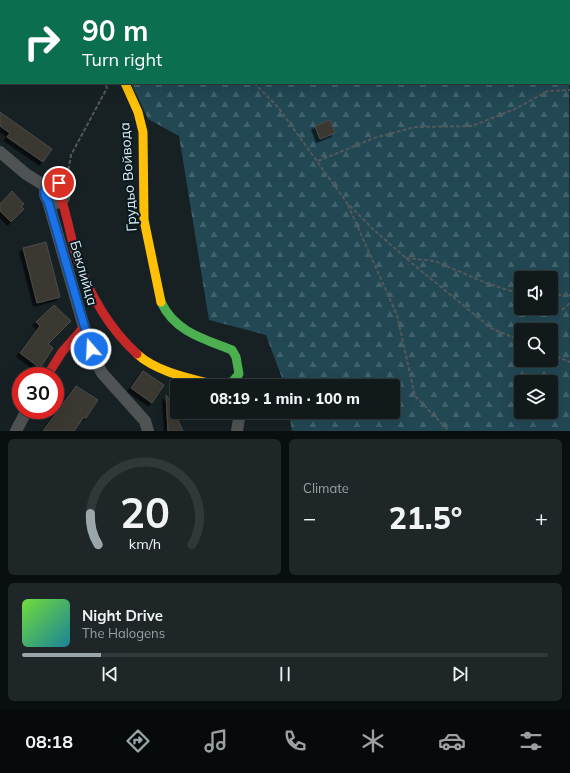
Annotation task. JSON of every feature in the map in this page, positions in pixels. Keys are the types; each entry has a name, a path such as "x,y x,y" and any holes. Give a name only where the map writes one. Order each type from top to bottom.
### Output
{"street":[{"name":"Грудьо Войвода","path":"125,84 138,112 142,132 145,194 144,220 158,292 162,304 167,313 183,330 232,350 236,357 240,379"},
{"path":"0,152 26,174 47,187"},
{"path":"55,182 64,187 66,193 62,201 54,203 48,201 45,193 47,187 55,182"},
{"name":"Беклийца","path":"48,201 95,360 102,372 138,411 145,421 148,431"},
{"name":"Грудьо Войвода","path":"62,201 78,258 88,286 97,305 135,352 149,363 194,379"},
{"path":"53,367 62,352 84,327"},
{"path":"16,431 22,419"},
{"path":"238,431 239,419"}],"path":[{"path":"64,187 66,184 71,155 107,88 105,84"},
{"path":"255,84 278,107 347,203 398,315 415,396 449,431"},
{"path":"318,161 374,138 415,127 472,126 515,109 548,91 570,90"},
{"path":"347,203 406,258 491,328 514,338"},
{"path":"406,258 435,261 486,283 514,292"},
{"path":"558,295 570,295"},
{"path":"562,310 570,303"},
{"path":"558,357 570,362"}],"green space":[{"path":"131,84 569,84 570,431 292,431 290,419 400,419 400,379 282,379 266,335 209,320 179,136 148,119"}],"building":[{"path":"0,112 52,149 43,162 7,137 10,133 0,126"},
{"path":"330,120 335,133 320,139 315,126"},
{"path":"12,191 24,204 21,207 24,209 11,222 0,211 0,204"},
{"path":"46,242 60,297 37,303 23,248"},
{"path":"54,305 71,321 48,344 53,348 41,367 20,353 40,326 36,322"},
{"path":"143,371 164,385 152,403 131,388"},
{"path":"76,386 98,400 86,418 84,417 74,431 43,431 52,419 64,419 64,402"},
{"path":"166,395 170,398 170,419 177,419 183,431 168,431"}],"traffic: fast":[{"path":"161,302 174,321 182,327 201,338 232,350 236,357 239,374 235,379"}],"traffic: slow":[{"path":"125,84 138,112 143,132 144,220 161,302"},
{"path":"137,354 145,361 165,371 191,379"}],"traffic: jam":[{"path":"62,201 77,258 94,297 118,333 137,354"},
{"path":"53,367 62,352 84,327"}],"route":[{"path":"59,183 55,182 49,184 45,189 45,196 48,201 91,349"}]}
